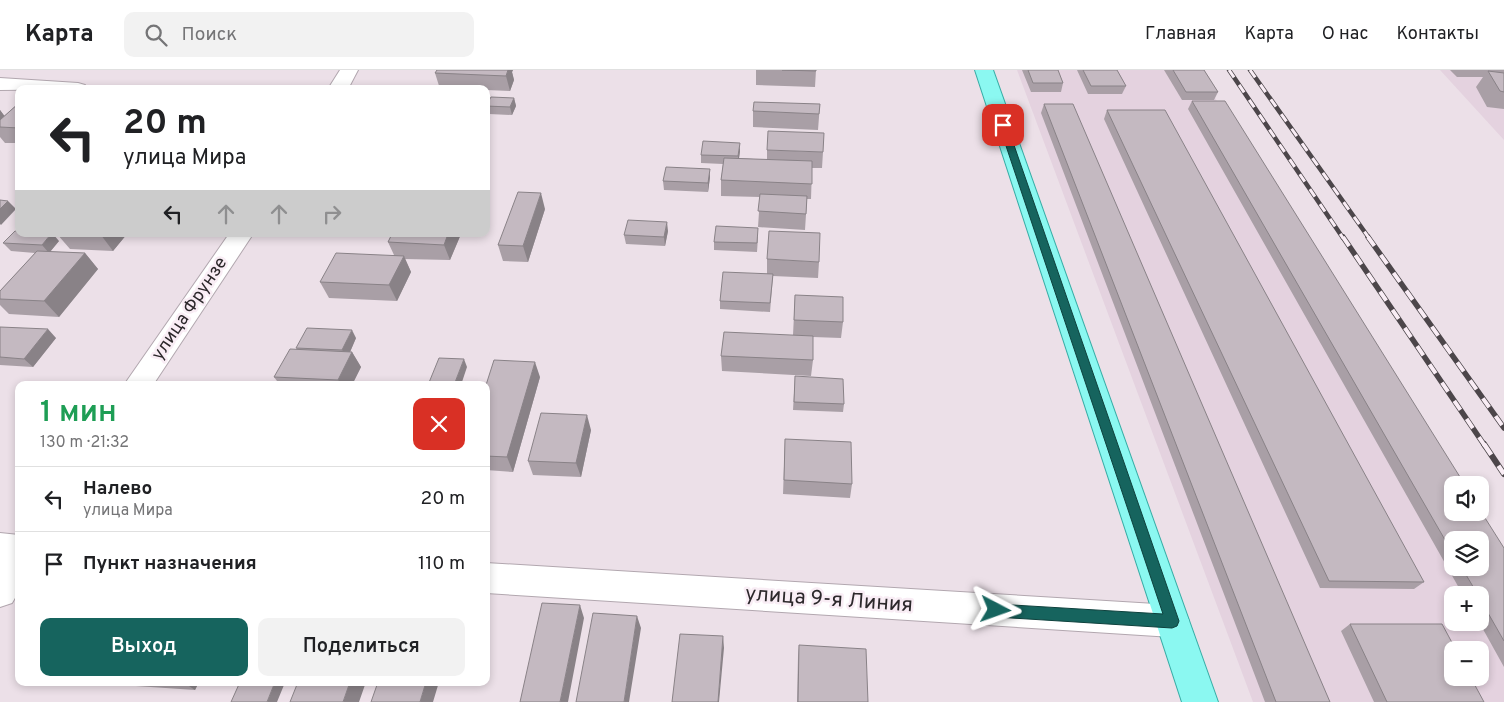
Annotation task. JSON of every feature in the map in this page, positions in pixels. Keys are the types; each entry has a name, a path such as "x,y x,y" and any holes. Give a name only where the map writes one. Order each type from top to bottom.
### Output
{"main road":[{"path":"984,70 1200,702"}],"street":[{"path":"340,85 349,70"},
{"path":"0,84 16,85"},
{"name":"улица Фрунзе","path":"141,381 239,237"},
{"path":"0,547 15,549"},
{"path":"0,592 15,568"},
{"name":"улица 9-я Линия","path":"490,578 1172,621"}],"shaded area":[{"path":"1017,70 1198,70 1446,476 1444,476 1444,521 1474,521 1480,531 1444,531 1444,576 1489,576 1489,546 1504,570 1504,702 1253,702"},
{"path":"1440,70 1504,70 1504,140"}],"building":[{"path":"437,70 508,70 506,76 435,73"},
{"path":"782,70 816,70 816,71"},
{"path":"1028,70 1058,70 1063,83 1033,83"},
{"path":"1083,70 1117,70 1126,86 1091,86"},
{"path":"1173,70 1204,70 1218,92 1186,92"},
{"path":"1488,71 1504,73 1504,92 1500,91"},
{"path":"491,97 514,98 510,107 490,106"},
{"path":"1192,101 1225,101 1459,476 1444,476 1444,521 1487,521 1504,548 1504,641 1489,615 1489,586 1473,586 1467,576 1489,576 1489,531 1444,531 1444,538"},
{"path":"754,102 820,104 819,114 753,111"},
{"path":"1044,104 1073,104 1330,702 1276,702"},
{"path":"15,107 15,128 0,127 0,120"},
{"path":"1107,110 1165,110 1424,582 1329,581"},
{"path":"768,131 824,133 823,152 767,150"},
{"path":"703,141 740,143 738,156 701,155"},
{"path":"724,158 812,161 812,184 721,180"},
{"path":"666,167 710,169 708,183 663,181"},
{"path":"518,192 541,193 523,246 498,245"},
{"path":"760,194 807,196 806,214 758,211"},
{"path":"0,200 8,201 0,209"},
{"path":"628,220 667,222 664,237 624,235"},
{"path":"716,226 758,228 757,243 714,242"},
{"path":"15,231 15,237 49,237 42,245 3,243"},
{"path":"769,231 820,233 819,262 767,259"},
{"path":"390,237 447,237 444,245 388,242"},
{"path":"37,251 85,253 44,301 0,299 0,291"},
{"path":"336,253 404,256 389,285 320,282"},
{"path":"723,272 773,274 770,303 720,301"},
{"path":"795,295 843,297 843,322 794,320"},
{"path":"0,327 48,329 24,359 0,357"},
{"path":"307,328 352,330 342,350 296,348"},
{"path":"724,332 813,336 813,360 721,356"},
{"path":"290,349 352,352 338,380 274,377"},
{"path":"439,358 464,359 456,381 430,381"},
{"path":"494,360 535,362 507,457 490,456 490,381 487,381"},
{"path":"795,376 843,379 844,404 794,402"},
{"path":"541,413 587,415 576,463 528,461"},
{"path":"785,439 851,442 852,484 784,480"},
{"path":"542,603 580,605 560,702 520,702"},
{"path":"593,613 637,616 624,702 576,702"},
{"path":"1350,624 1442,624 1444,631 1451,641 1444,641 1444,686 1475,686 1484,702 1387,702"},
{"path":"680,634 723,636 718,702 672,702"},
{"path":"799,645 866,649 868,702 798,702"},
{"path":"238,686 273,686 267,702 231,702"},
{"path":"296,686 349,686 343,702 290,702"},
{"path":"377,686 425,686 420,702 371,702"}],"railway":[{"path":"1229,70 1343,238"},
{"path":"1250,70 1369,238"},
{"path":"1343,237 1485,446"},
{"path":"1368,237 1504,428"},
{"path":"1484,444 1504,474"}],"route":[{"path":"996,610 1172,621 1003,125"}]}
